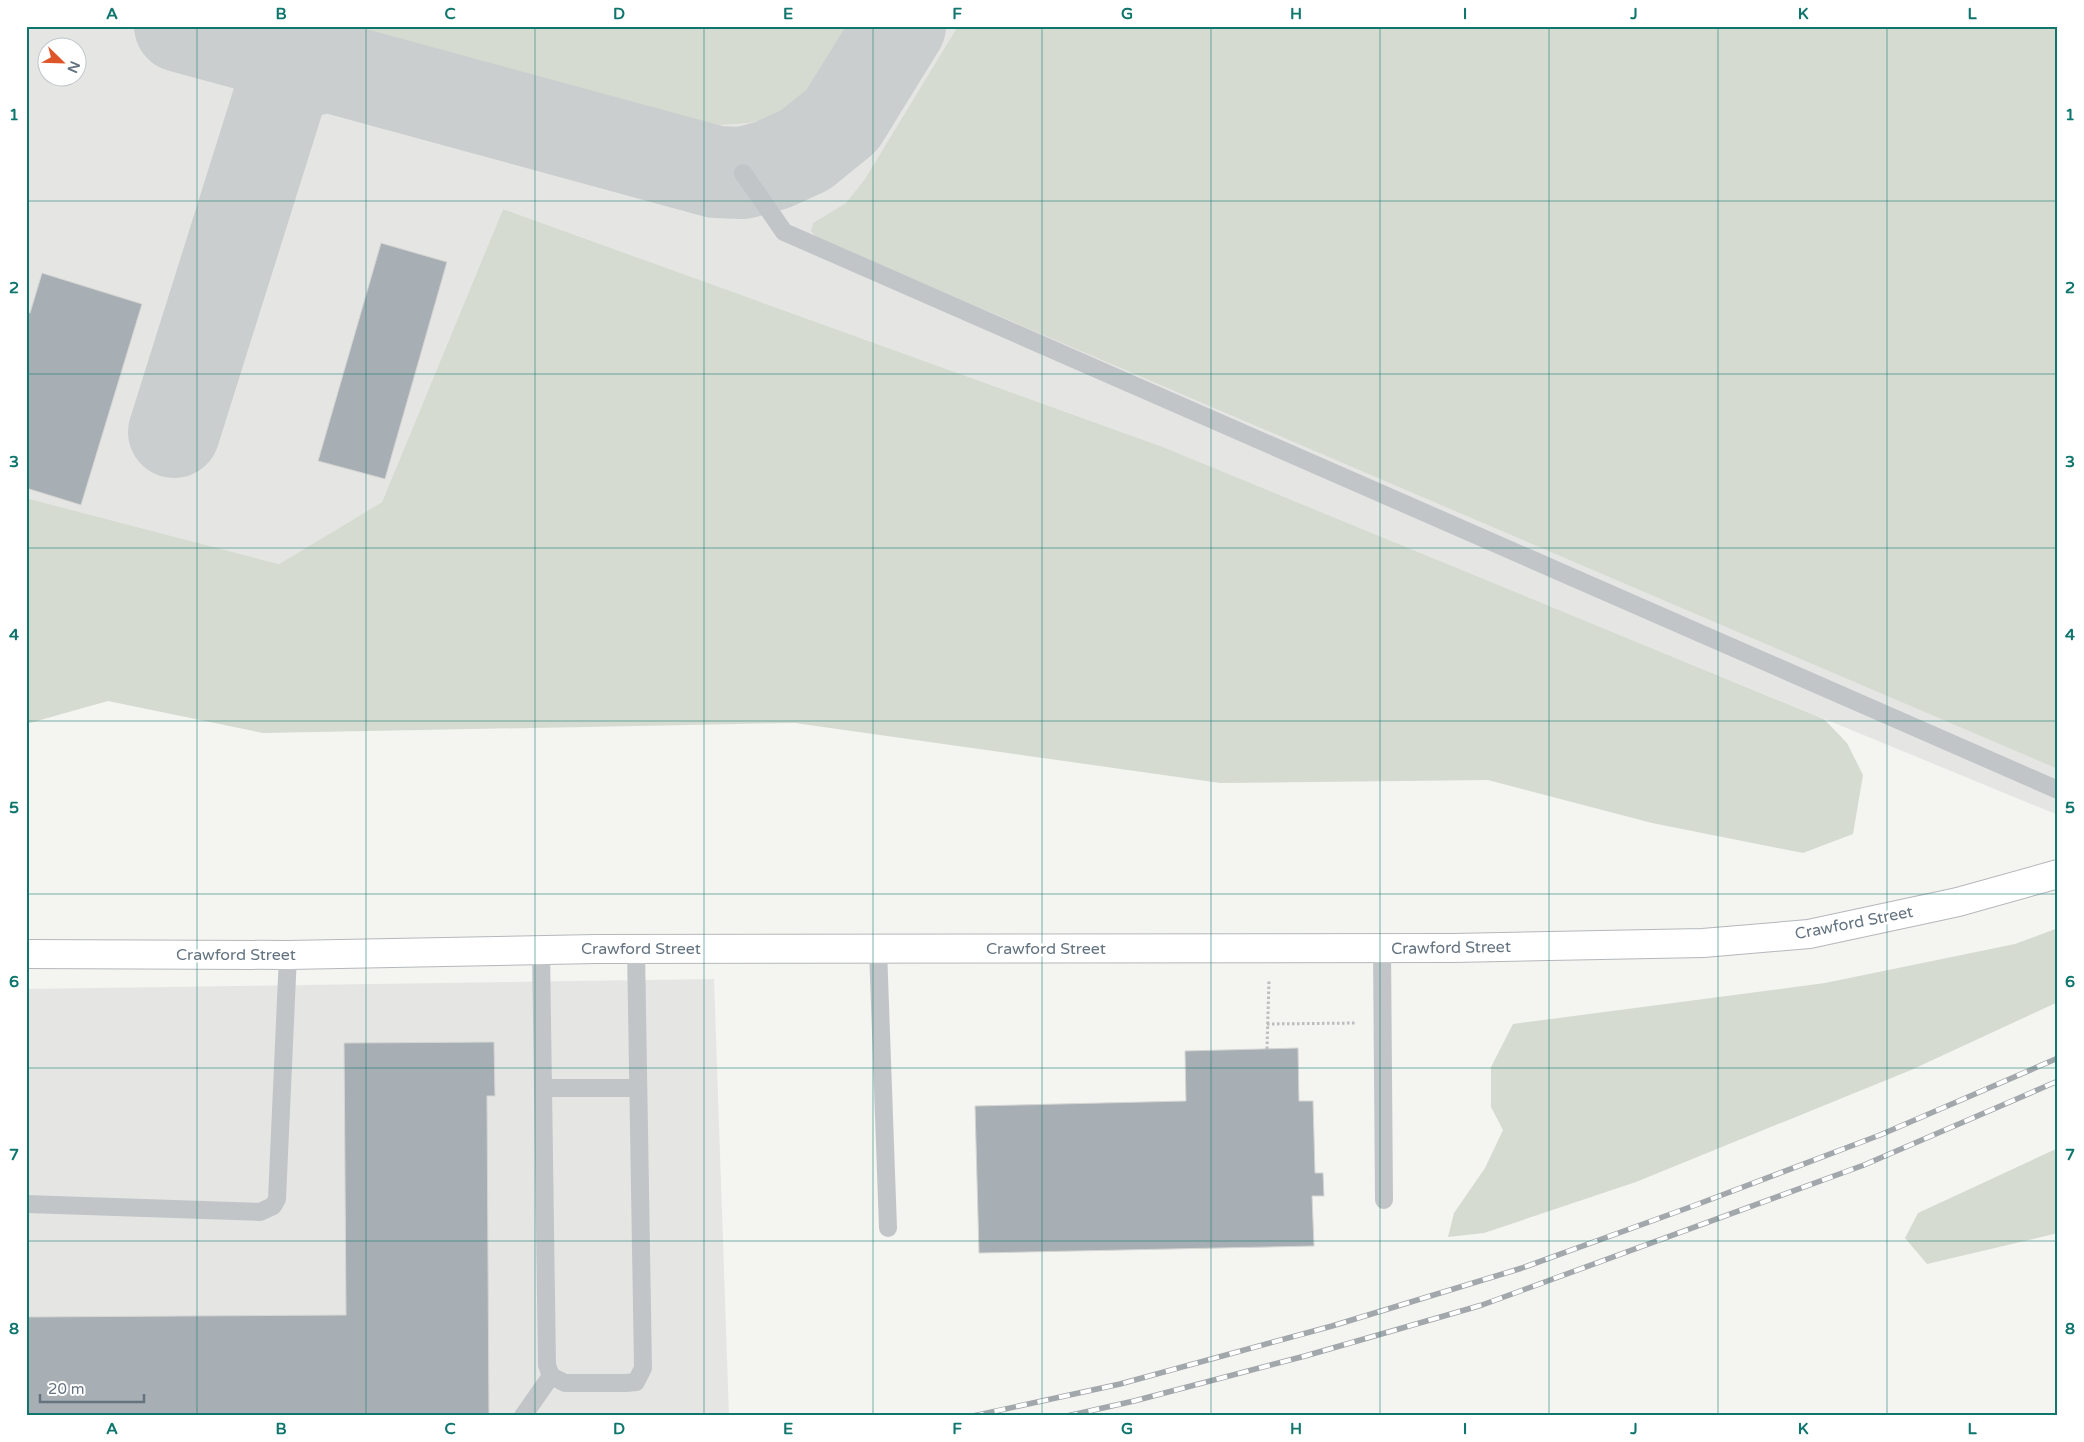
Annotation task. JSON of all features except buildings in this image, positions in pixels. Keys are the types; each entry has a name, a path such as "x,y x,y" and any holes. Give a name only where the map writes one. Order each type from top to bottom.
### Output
{"main road":[{"name":"Crawford Street","path":"26,954 288,955 636,949 1382,949 1703,943 1809,934 1958,902 2058,874"}],"lane":[{"path":"742,173 784,232 2058,790"},
{"path":"541,950 547,1364 551,1376 565,1383 626,1384 636,1382 643,1368 636,949"},
{"path":"878,949 888,1228"},
{"path":"1382,949 1384,1200"},
{"path":"26,1204 260,1212 273,1206 276,1199 288,955"},
{"path":"543,1088 638,1088"},
{"path":"523,1416 551,1376"}],"path":[{"path":"1268,1049 1270,949"},
{"path":"1267,1024 1383,1023"}],"shaded area":[{"path":"26,26 2058,26 2058,815 1163,447 503,209 382,502 279,564 26,498"},
{"path":"347,26 849,26 814,84 776,117 748,123 720,125 677,118"},
{"path":"958,26 2058,26 2058,769 817,238 811,231 813,223 846,203 865,179"},
{"path":"503,209 1163,447 1824,719 1847,743 1863,775 1853,834 1803,853 1652,823 1488,780 1220,783 795,723 263,733 108,701 26,724 26,498 279,564 382,502"},
{"path":"2058,928 2058,1002 1911,1070 1636,1182 1484,1233 1448,1237 1454,1213 1485,1168 1503,1130 1491,1107 1491,1067 1513,1024 1825,983 2015,944"},
{"path":"714,979 729,1416 26,1416 26,989"},
{"path":"2058,1148 2058,1233 1927,1264 1905,1238 1918,1213"}],"taxiway":[{"path":"180,26 716,172 743,173 772,165 805,150 842,120 900,26"},
{"path":"174,432 279,98 288,83 298,75 327,67"}],"railway":[{"path":"973,1416 1120,1384 1332,1326 1522,1268 1880,1135 2058,1058"},
{"path":"1067,1416 1134,1401 1305,1356 1482,1305 1864,1165 2058,1081"}]}
